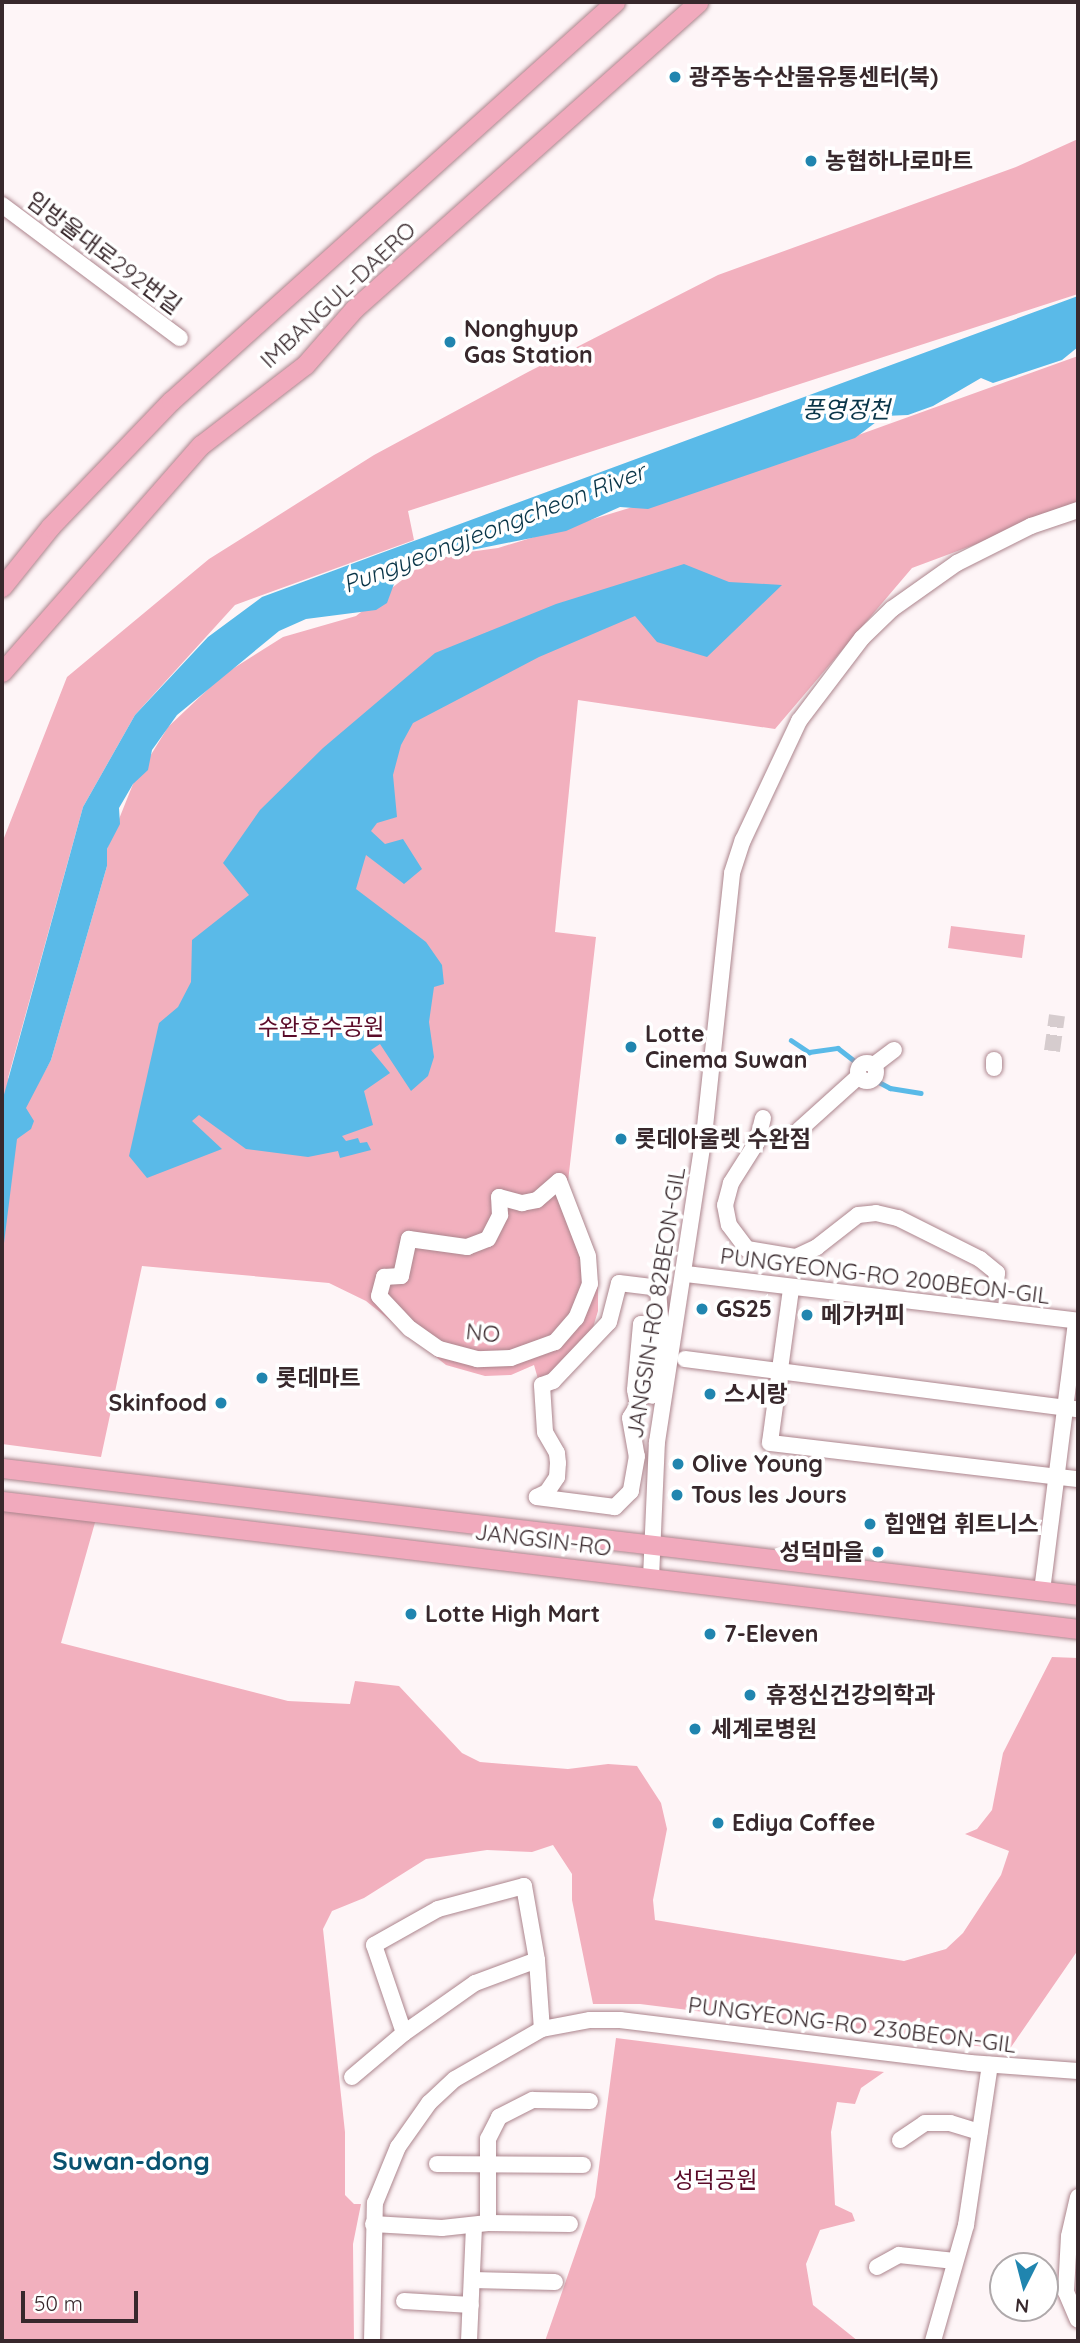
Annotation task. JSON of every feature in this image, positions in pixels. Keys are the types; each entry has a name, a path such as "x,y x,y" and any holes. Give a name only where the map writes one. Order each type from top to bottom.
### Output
{"main road":[{"name":"IMBANGUL-DAERO","path":"2,587 50,527 171,401 615,2"},
{"name":"IMBANGUL-DAERO","path":"2,672 201,445 304,365 354,309 698,2"},
{"name":"JANGSIN-RO","path":"5,1469 1078,1595"},
{"name":"JANGSIN-RO","path":"2,1501 1078,1629"}],"street":[{"name":"임방울대로292번길","path":"2,205 180,338"},
{"name":"JANGSIN-RO 82BEON-GIL","path":"651,1578 655,1545 651,1514 657,1442 686,1274 732,873 799,721 826,681 862,638 926,584 995,542 1078,510"},
{"path":"799,1130 859,1076 873,1079 874,1065 894,1050"},
{"path":"763,1118 757,1142 732,1183 726,1205 729,1225 747,1249 796,1257 817,1247 858,1215 876,1213 898,1218 980,1259 997,1273 995,1291"},
{"name":"NO","path":"559,1181 588,1256 590,1284 576,1318 555,1342 511,1358 477,1359 439,1349 410,1329 379,1296 384,1278 401,1276 409,1239 467,1247 488,1239 500,1215 499,1197 522,1203 537,1200 559,1181"},
{"name":"PUNGYEONG-RO 200BEON-GIL","path":"686,1274 791,1289 1077,1321"},
{"path":"619,1283 658,1289 661,1326 652,1395 646,1394 652,1325 641,1324 635,1390 638,1405 630,1418 637,1456 631,1491 615,1507 537,1497 547,1492 557,1477 558,1463 557,1453 545,1432 542,1385 553,1381 609,1322 619,1283"},
{"path":"791,1289 770,1443 1078,1479"},
{"path":"1042,1591 1056,1476 1072,1408 1077,1321"},
{"path":"685,1359 1072,1408"},
{"path":"404,2034 374,1945 438,1909 524,1886 537,1960 542,2029"},
{"path":"352,2077 404,2034 475,1983 537,1960"},
{"name":"PUNGYEONG-RO 230BEON-GIL","path":"372,2341 373,2224 386,2170 429,2104 476,2064 542,2029 590,2020 620,2020 990,2065 1078,2071"},
{"path":"933,2341 974,2186 990,2065"},
{"path":"469,2341 472,2280 481,2225 491,2127 514,2107 533,2100 590,2101"},
{"path":"900,2140 925,2123 950,2123 980,2132"},
{"path":"438,2164 583,2165"},
{"path":"1078,2197 1069,2236 1066,2292 1078,2320"},
{"path":"373,2224 570,2224"},
{"path":"877,2267 899,2255 955,2262"},
{"path":"472,2280 555,2282"},
{"path":"404,2301 471,2305"}],"green space":[{"name":"수완호수공원","path":"1078,139 1078,294 408,511 414,540 235,605 135,715 83,807 8,1078 30,1098 51,1060 107,866 107,849 133,784 168,727 223,675 283,637 356,616 420,566 454,554 498,548 800,456 1078,356 1078,506 912,568 775,729 578,700 555,932 596,937 566,1199 598,1284 598,1311 591,1334 540,1386 534,1365 511,1375 485,1376 446,1365 366,1301 329,1283 142,1266 101,1457 2,1444 2,843 67,677 209,559 374,455 528,372 718,275 1016,167"},
{"path":"951,926 1025,935 1022,958 948,948"},
{"path":"2,1511 96,1519 61,1643 288,1701 350,1704 355,1681 399,1686 462,1753 480,1762 568,1769 608,1764 637,1766 661,1803 667,1829 653,1900 655,1920 904,1961 946,1949 963,1933 1001,1875 1009,1851 965,1834 977,1829 992,1810 1003,1753 1052,1657 1078,1658 1078,1950 1009,2050 640,2004 593,2004 572,1900 572,1874 553,1845 532,1852 487,1850 426,1859 364,1898 332,1911 323,1929 345,2132 345,2195 354,2204 361,2204 353,2244 354,2341 2,2341"},
{"name":"성덕공원","path":"616,2038 884,2072 861,2088 855,2104 837,2102 831,2132 835,2205 852,2213 855,2221 820,2230 806,2264 813,2305 858,2341 545,2341 595,2197"}],"water":[{"name":"풍영정천","path":"1078,296 1078,347 1062,360 993,383 981,378 933,406 908,415 884,416 855,438 648,509 620,507 566,531 442,556 409,570 394,584 387,603 376,610 306,619 279,631 177,715 152,750 148,770 133,784 119,808 120,824 107,849 107,866 51,1060 26,1108 34,1121 31,1129 17,1139 2,1259 2,1102 83,807 135,715 208,637 262,597"},
{"name":"수완호수공원","path":"684,564 729,582 782,585 707,657 657,642 635,616 539,657 413,723 401,745 393,775 397,817 377,823 371,831 385,844 403,839 422,869 404,884 366,855 356,889 426,942 442,965 444,984 434,987 429,1022 434,1057 428,1076 411,1091 380,1044 371,1050 390,1073 364,1091 373,1125 342,1136 346,1141 358,1138 360,1143 367,1142 371,1150 340,1158 338,1151 308,1157 246,1149 199,1115 192,1121 222,1149 147,1178 129,1156 159,1023 178,1007 191,982 192,940 249,895 223,863 260,810 323,748 435,653 556,604"}],"waterway":[{"path":"791,1040 809,1052 838,1048 857,1063 854,1073"},
{"path":"857,1063 872,1060"},
{"path":"877,1081 879,1065"},
{"path":"860,1083 877,1081 890,1088 921,1093"}],"tunnel":[{"path":"1052,1051 1057,1015"}],"place":[{"name":"광주농수산물유통센터(북)","path":"675,77"},
{"name":"농협하나로마트","path":"811,161"},
{"name":"Nonghyup Gas Station","path":"450,342"},
{"name":"Lotte Cinema Suwan","path":"631,1047"},
{"name":"롯데아울렛 수완점","path":"621,1139"},
{"name":"GS25","path":"702,1309"},
{"name":"메가커피","path":"807,1315"},
{"name":"롯데마트","path":"262,1378"},
{"name":"스시랑","path":"710,1394"},
{"name":"Skinfood","path":"221,1403"},
{"name":"Olive Young","path":"678,1464"},
{"name":"Tous les Jours","path":"677,1495"},
{"name":"힙앤업 휘트니스","path":"870,1524"},
{"name":"성덕마을","path":"878,1552"},
{"name":"Lotte High Mart","path":"411,1614"},
{"name":"7-Eleven","path":"710,1634"},
{"name":"휴정신건강의학과","path":"750,1695"},
{"name":"세계로병원","path":"695,1729"},
{"name":"Ediya Coffee","path":"718,1823"}],"district":[{"name":"Suwan-dong","path":"131,2161"}],"water label":[{"name":"Pungyeongjeongcheon River","path":"494,528"}]}
